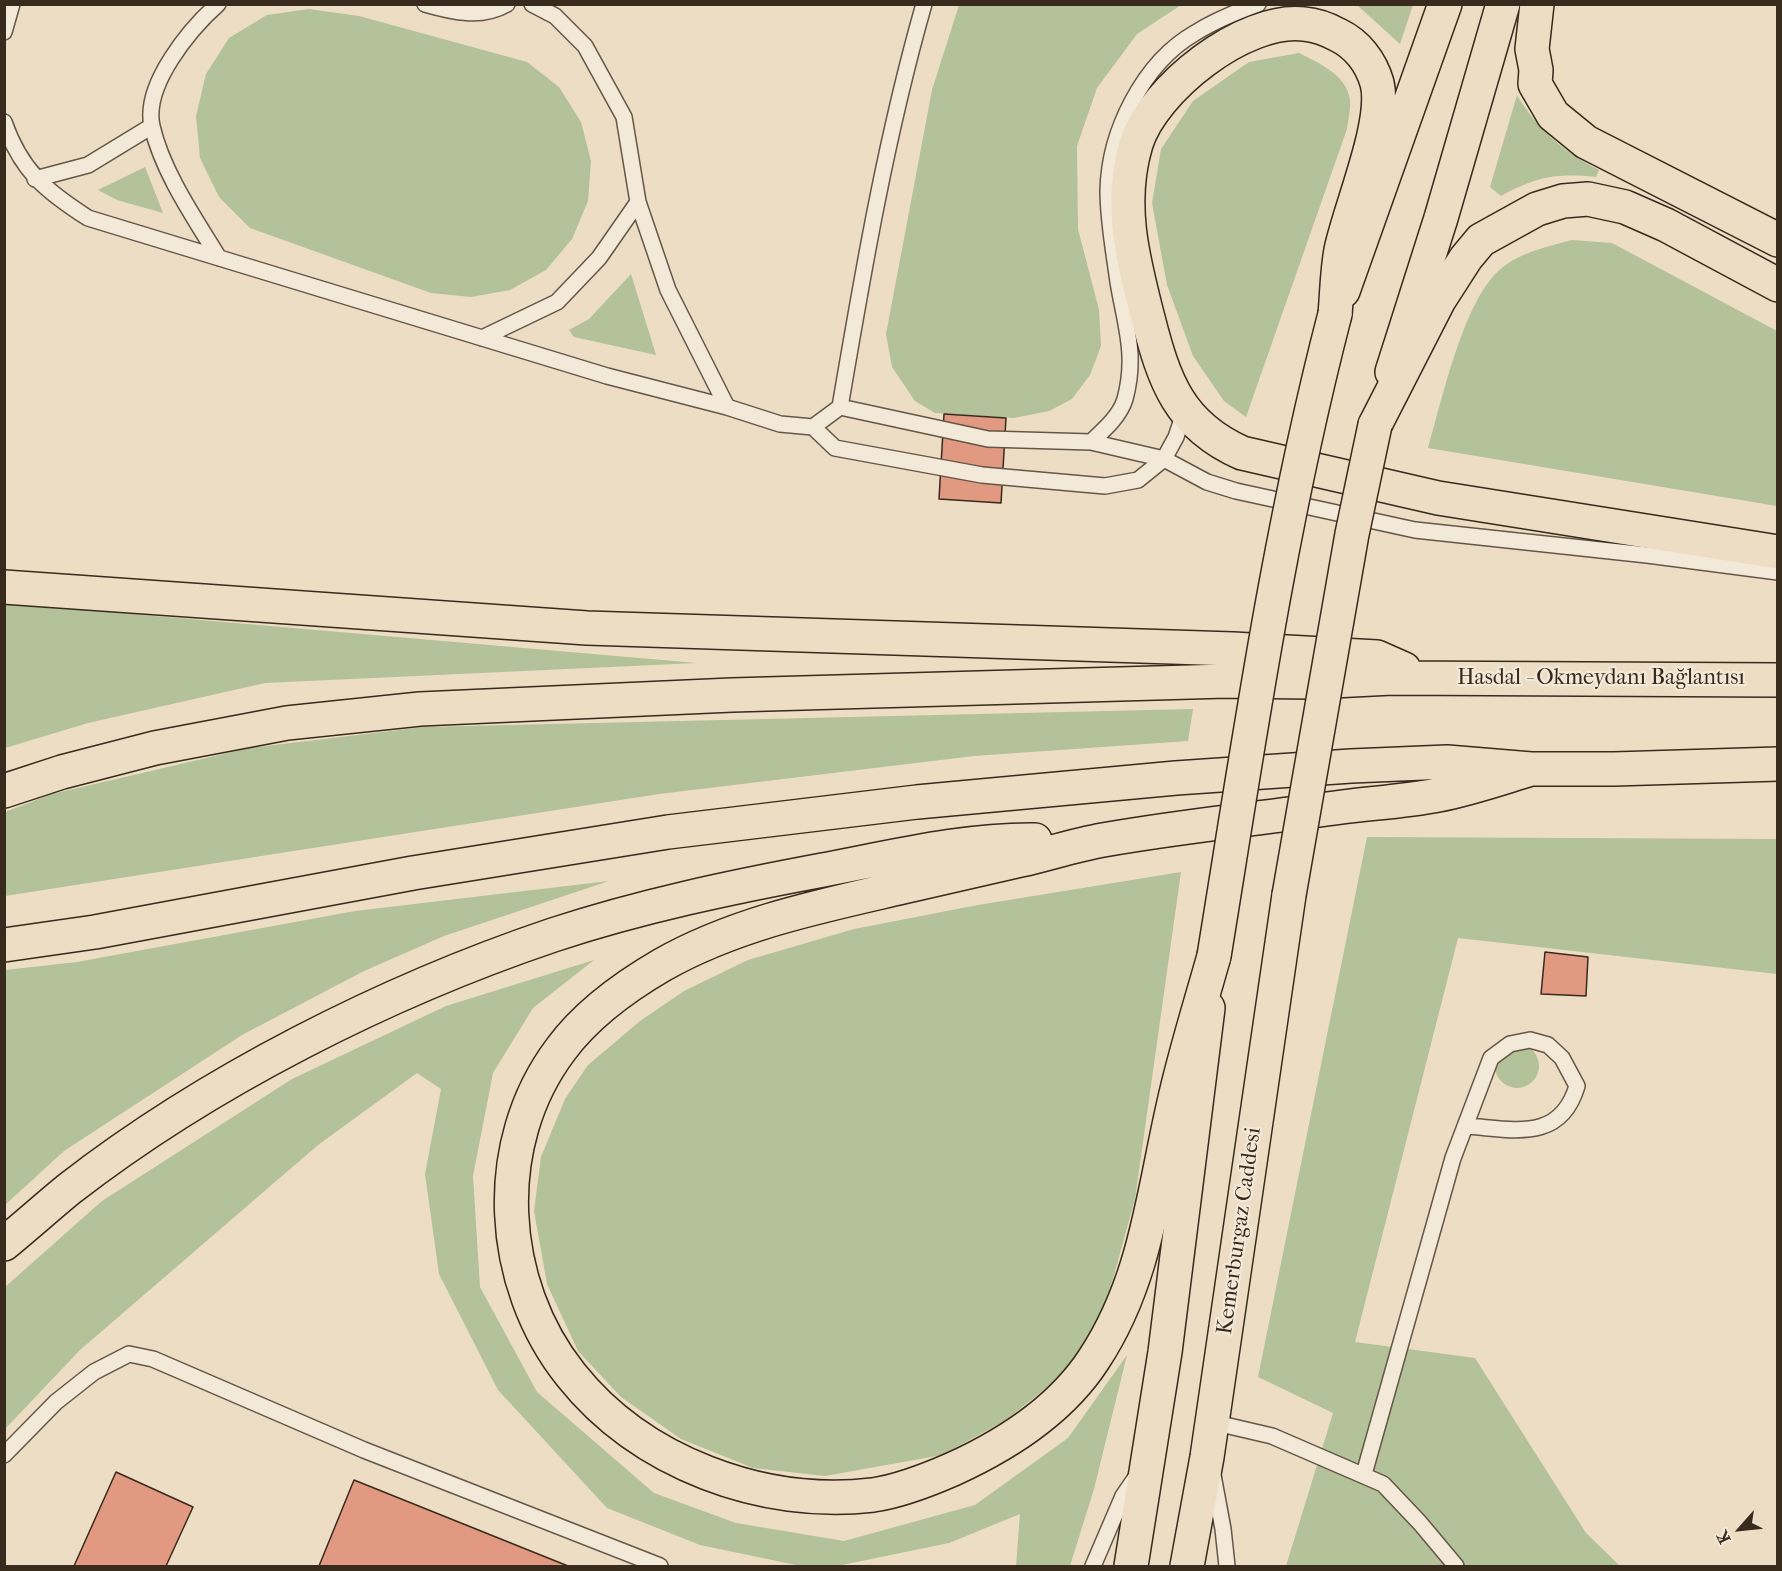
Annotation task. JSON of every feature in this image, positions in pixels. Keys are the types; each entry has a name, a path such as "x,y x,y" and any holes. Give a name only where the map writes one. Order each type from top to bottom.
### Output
{"main road":[{"path":"1131,1566 1149,1459 1202,1073 1214,956 1281,547 1310,411 1335,314 1445,4"},
{"path":"1375,425 1441,218 1503,4"},
{"path":"1537,4 1532,49 1536,70 1535,84 1553,115 1586,142 1778,240"},
{"path":"1335,314 1341,252 1372,143 1377,113 1377,83 1356,46 1342,36 1324,28 1302,23 1251,34 1185,74 1155,105 1136,143 1128,182 1126,213 1132,259 1159,360 1185,410 1215,441 1242,453 1438,498 1778,552"},
{"path":"1375,425 1439,300 1466,258 1481,240 1536,209 1563,201 1588,199 1625,207 1666,225 1778,285"},
{"name":"Kemerburgaz Caddesi","path":"1187,1566 1207,1457 1289,896 1352,534 1375,425"},
{"path":"4,586 587,628 1233,649 1377,657 1425,678"},
{"name":"Hasdal - Okmeydanı Bağlantısı","path":"4,791 62,772 155,748 287,723 420,709 732,695 1425,678 1778,680"},
{"path":"4,945 95,932 413,873 645,836 893,805 1176,778 1351,766 1447,762 1532,770 1778,764"},
{"path":"1214,956 1173,1103 1144,1249 1130,1292 1091,1365 1035,1423 991,1452 931,1479 878,1494 830,1497 769,1491 706,1474 649,1442 606,1412 570,1374 542,1330 523,1282 513,1234 510,1184 517,1139 538,1088 560,1050 588,1019 659,966 742,929 800,911 1098,840 1438,795 1532,770"},
{"path":"4,1244 70,1189 215,1091 291,1048 477,963 555,935 663,903 759,882 963,846 1024,840 1098,840"}],"lane":[{"path":"4,32 12,4"},
{"path":"218,4 181,42 162,76 151,107 152,126 180,192 219,258"},
{"path":"425,4 471,14 497,10 507,4"},
{"path":"532,4 555,16 585,46 624,117 638,202 668,290 727,406"},
{"path":"813,427 840,407 881,175 904,75 924,4"},
{"path":"1091,442 1108,426 1125,401 1132,351 1111,236 1108,190 1116,142 1131,104 1156,67 1170,52 1194,33 1258,4"},
{"path":"4,122 12,146 34,179 88,218 607,376 727,406 780,424 813,427 835,448 982,475 1105,486 1138,480 1164,459 1176,437 1185,410"},
{"path":"34,179 88,165 152,126"},
{"path":"482,338 557,302 598,258 638,202"},
{"path":"840,407 988,439 1091,442 1164,459 1207,482 1236,491 1415,530 1647,555 1778,572"},
{"path":"1364,1474 1453,1158 1491,1058 1510,1044 1530,1040 1548,1045 1562,1058 1577,1086 1571,1106 1547,1126 1518,1130 1466,1126"},
{"path":"4,1455 56,1402 94,1372 129,1354 153,1359 364,1450 660,1566"},
{"path":"1212,1422 1272,1436 1383,1484 1456,1566"},
{"path":"1207,1457 1216,1484 1227,1566"},
{"path":"1093,1566 1123,1496 1149,1459"}],"green space":[{"path":"959,5 1181,5 1137,34 1097,88 1077,146 1078,229 1099,310 1101,346 1090,375 1072,399 1049,411 1014,418 935,413 915,401 892,367 886,334 932,90"},
{"path":"1357,5 1413,5 1400,44"},
{"path":"309,9 359,16 527,62 559,87 581,122 591,161 588,201 572,239 546,270 510,290 471,297 431,293 250,228 219,197 200,158 196,116 206,74 229,38 267,15"},
{"path":"1299,53 1331,71 1344,84 1350,100 1347,129 1246,417 1224,401 1193,356 1167,285 1152,203 1161,149 1193,101 1249,62"},
{"path":"1517,95 1534,119 1552,138 1599,170 1596,177 1547,178 1525,184 1501,196 1490,187"},
{"path":"145,167 163,213 117,200 98,190"},
{"path":"1572,240 1612,243 1777,331 1777,506 1428,448 1456,351 1477,301 1489,281 1503,267 1519,257"},
{"path":"631,274 656,355 574,337 569,330 589,319"},
{"path":"5,603 697,663 265,683 88,723 5,748"},
{"path":"1193,709 1188,741 974,756 659,794 5,896 5,812 52,794 249,748 424,727"},
{"path":"1367,837 1777,839 1777,974 1458,938 1355,1342 1475,1358 1586,1533 1620,1566 1286,1566 1333,1413 1258,1377"},
{"path":"1181,872 1135,1199 1101,1322 1065,1373 1006,1420 942,1455 825,1476 753,1468 681,1439 621,1397 578,1351 547,1284 534,1211 541,1157 565,1099 588,1065 640,1021 684,991 748,960 854,929 978,905"},
{"path":"609,881 444,936 364,971 242,1035 64,1151 5,1205 5,970 77,962 355,911"},
{"path":"594,960 533,1008 493,1073 473,1176 480,1287 537,1392 654,1493 736,1523 844,1541 975,1505 1068,1438 1127,1355 1094,1489 1070,1566 1016,1566 1020,1514 949,1543 837,1566 801,1566 700,1545 607,1508 498,1390 439,1274 425,1174 441,1089 417,1073 318,1145 80,1350 5,1429 5,1287 102,1201 292,1079 446,1006"},
{"path":"1517,1044 1526,1045 1533,1050 1538,1057 1538,1075 1533,1082 1526,1087 1517,1088 1508,1087 1501,1082 1496,1075 1495,1066 1496,1057 1501,1050 1508,1045"}],"building":[{"path":"944,414 1006,418 1001,503 939,499"},
{"path":"1545,952 1588,957 1586,996 1541,994"},
{"path":"116,1472 193,1507 166,1566 74,1566"},
{"path":"354,1480 568,1566 319,1566"}]}
